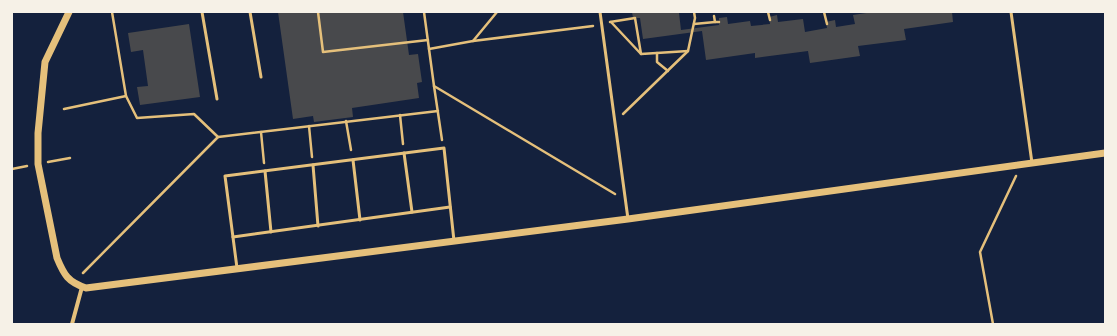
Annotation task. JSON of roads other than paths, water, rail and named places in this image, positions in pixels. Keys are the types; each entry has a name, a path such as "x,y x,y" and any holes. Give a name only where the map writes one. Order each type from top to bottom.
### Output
{"street":[{"path":"69,12 45,62 38,134 38,164 57,258 63,272 70,281 86,288 237,270 628,219 1105,153"},
{"path":"72,324 82,287"}],"lane":[{"path":"202,12 217,99"},
{"path":"250,12 261,77"},
{"path":"600,12 628,219"},
{"path":"1011,12 1032,163"},
{"path":"237,270 232,238 226,176 404,153 444,148 454,242"},
{"path":"404,153 412,212"},
{"path":"353,160 360,220"},
{"path":"313,165 318,226"},
{"path":"265,171 271,232"},
{"path":"232,238 450,207"}]}
